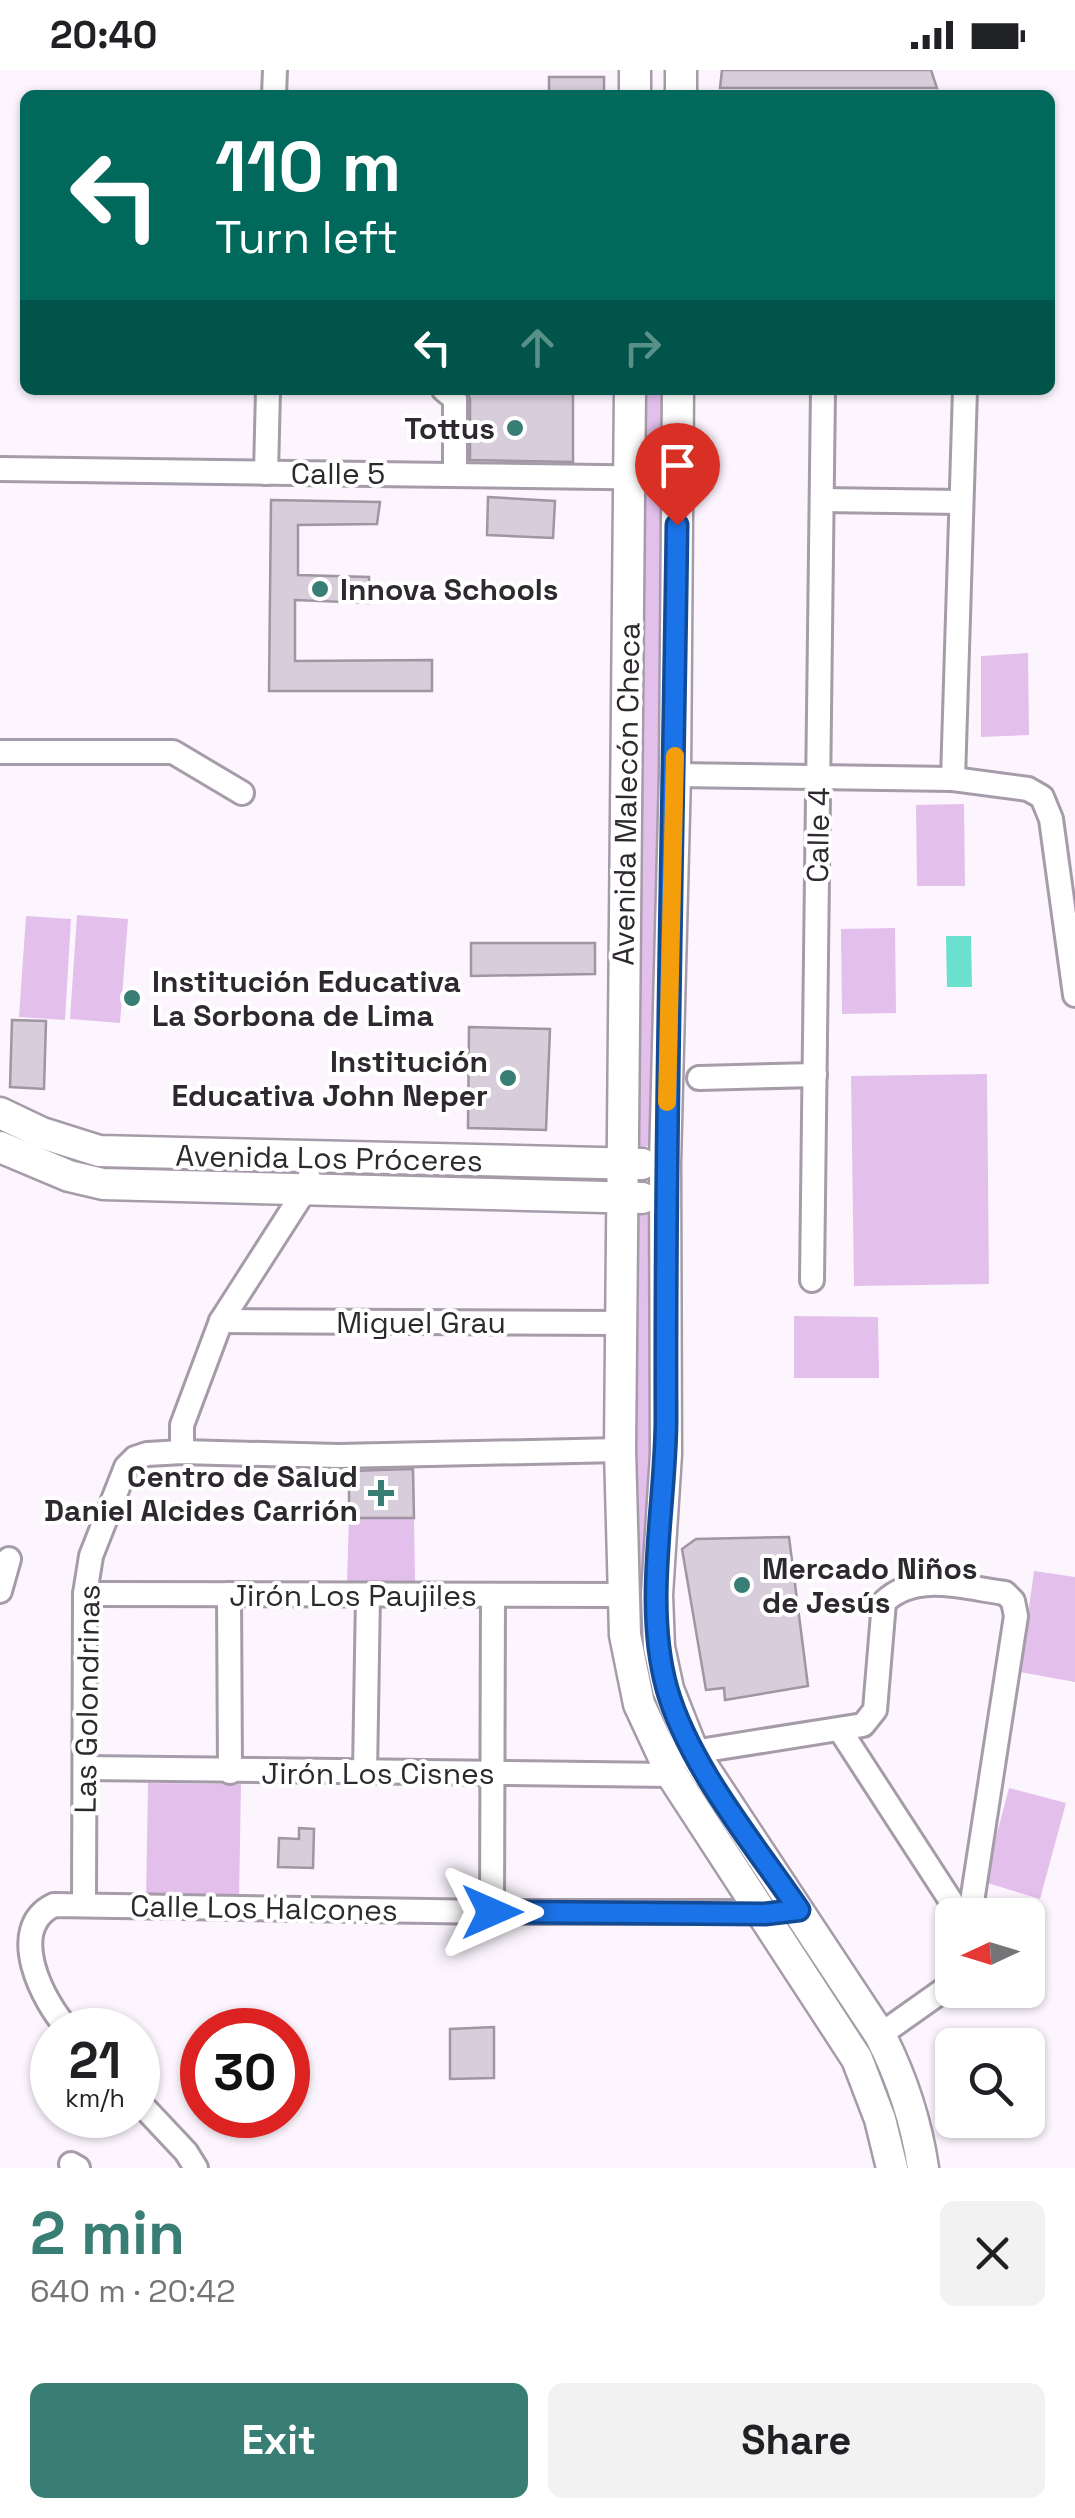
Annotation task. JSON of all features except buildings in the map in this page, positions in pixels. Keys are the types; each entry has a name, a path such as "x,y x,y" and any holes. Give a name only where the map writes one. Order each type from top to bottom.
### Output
{"main road":[{"name":"Avenida Malecón Checa","path":"630,395 620,1323 622,1595 628,1663 639,1704 683,1764"},
{"name":"Avenida Malecón Checa","path":"678,395 665,1164 666,1454 658,1595 659,1647 683,1764"},
{"name":"Avenida Los Próceres","path":"0,1113 42,1134 99,1151 665,1164"},
{"name":"Avenida Los Próceres","path":"0,1148 68,1176 102,1184 665,1198"},
{"path":"428,1193 429,1160"},
{"path":"683,1764 799,1910 880,2035 896,2066 917,2126 923,2168"},
{"path":"683,1764 765,1914 857,2059 880,2119 892,2168"}],"street":[{"path":"266,473 268,395"},
{"path":"450,395 455,399 455,473"},
{"name":"Calle 4","path":"812,1280 823,395"},
{"path":"953,779 965,395"},
{"name":"Calle 5","path":"0,469 676,478"},
{"path":"822,500 961,502"},
{"path":"0,752 172,752 242,793"},
{"path":"674,774 953,779 1028,789 1042,797 1050,819 1075,995"},
{"path":"699,1078 815,1075"},
{"path":"314,1158 305,1190 221,1320 182,1426 182,1452 338,1456 620,1450"},
{"name":"Miguel Grau","path":"221,1320 620,1323"},
{"name":"Las Golondrinas","path":"84,1904 85,1594 91,1556 126,1467 135,1458 148,1454 182,1452"},
{"path":"0,1591 9,1559"},
{"path":"949,1898 840,1730 863,1725 875,1710 884,1602 898,1588 920,1582 1005,1592 1013,1601 1016,1616 973,1898"},
{"name":"Jirón Los Paujiles","path":"85,1594 622,1595"},
{"path":"230,1594 230,1772"},
{"path":"365,1772 368,1595"},
{"path":"492,1912 493,1595"},
{"name":"Jirón Los Cisnes","path":"84,1768 492,1774 683,1764 840,1730"},
{"name":"Calle Los Halcones","path":"50,2008 40,1988 32,1936 38,1916 63,1903 492,1912 765,1914 799,1910"},
{"path":"880,2035 935,1996"},
{"path":"160,2124 196,2168"}],"shaded area":[{"path":"638,395 667,395 666,464 638,464"},
{"path":"639,491 665,492 654,1143 643,1148 635,1143"},
{"path":"1028,653 1029,735 981,737 981,656"},
{"path":"964,804 965,886 917,886 916,805"},
{"path":"77,915 128,919 120,1023 70,1019"},
{"path":"26,916 71,919 65,1020 19,1017"},
{"path":"895,928 896,1013 842,1014 841,929"},
{"path":"946,936 971,936 972,987 947,987"},
{"path":"987,1074 989,1284 854,1286 851,1076"},
{"path":"655,1208 652,1653 777,1890 762,1900 648,1708 628,1575 630,1212"},
{"path":"794,1316 878,1317 879,1378 794,1378"},
{"path":"349,1518 414,1518 415,1582 347,1583"},
{"path":"1034,1571 1075,1577 1075,1682 1020,1672"},
{"path":"148,1783 241,1784 239,1900 146,1899"},
{"path":"1009,1788 1066,1803 1040,1898 984,1882"}],"slow traffic":[{"path":"667,1102 675,756"}],"place":[{"name":"Tottus","path":"515,428"},
{"name":"Innova Schools","path":"320,589"},
{"name":"Institución Educativa La Sorbona de Lima","path":"132,998"},
{"name":"Institución Educativa John Neper","path":"508,1078"},
{"name":"Centro de Salud Daniel Alcides Carrión","path":"381,1493"},
{"name":"Mercado Niños de Jesús","path":"742,1585"}],"route":[{"path":"492,1912 765,1914 799,1910 693,1752 668,1690 659,1647 666,1454 665,1164 677,525"}]}
